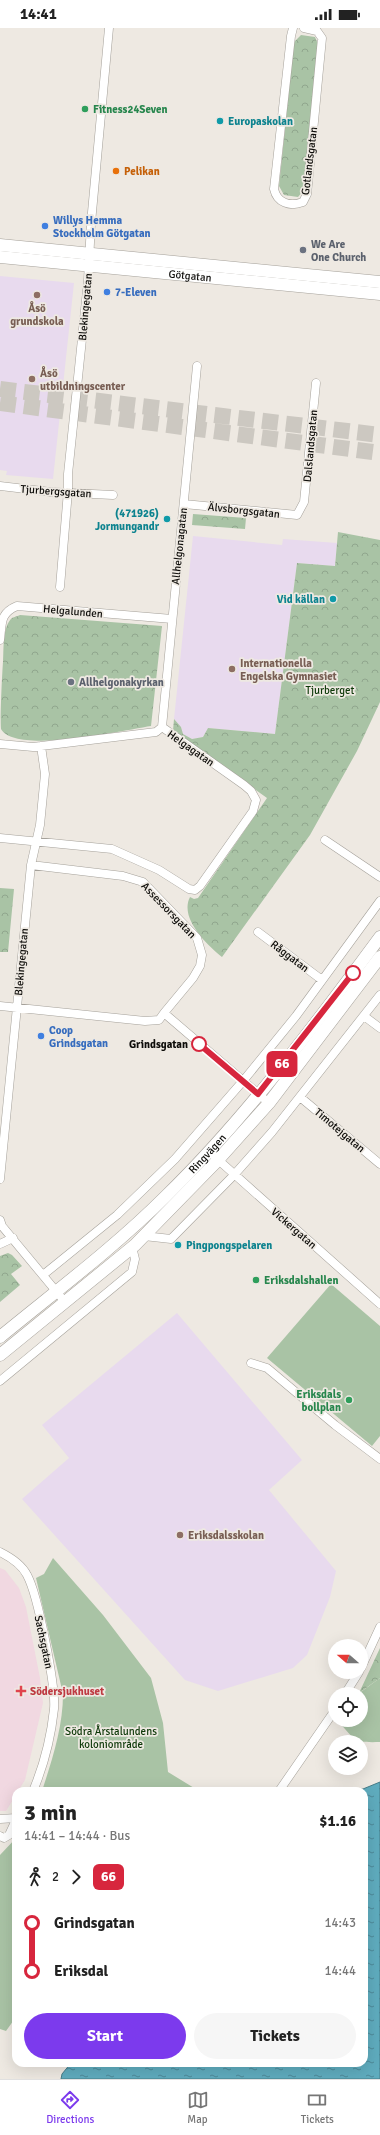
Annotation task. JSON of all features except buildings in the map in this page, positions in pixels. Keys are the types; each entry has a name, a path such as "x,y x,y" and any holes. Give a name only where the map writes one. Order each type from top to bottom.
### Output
{"main road":[{"name":"Götgatan","path":"0,245 380,282"},
{"name":"Götgatan","path":"0,257 380,294"},
{"name":"Ringvägen","path":"0,1337 135,1226 168,1195 258,1094 380,937"},
{"name":"Ringvägen","path":"0,1355 132,1247 218,1160 269,1103 380,957"}],"street":[{"name":"Blekingegatan","path":"60,587 68,491 68,474 89,266 109,28"},
{"name":"Gotlandsgatan","path":"293,28 274,189 276,198 281,202 297,204 303,202 307,194 322,38 314,30 304,28"},
{"name":"Allhelgonagatan","path":"162,727 197,366"},
{"name":"Dalslandsgatan","path":"302,510 316,383"},
{"name":"Tjurbergsgatan","path":"0,486 51,492 68,491 113,495"},
{"name":"Älvsborgsgatan","path":"184,504 290,515 297,515 302,510"},
{"name":"Helgalunden","path":"0,640 2,618 7,610 17,606 172,619"},
{"name":"Helgagatan","path":"0,744 41,746 156,732 162,727 252,791 256,800 252,811 200,886 195,890 189,890"},
{"name":"Blekingegatan","path":"0,1179 31,865 40,825 45,774 41,746"},
{"name":"Assessorsgatan","path":"0,838 112,849 159,870 189,890"},
{"path":"325,840 380,877"},
{"name":"Assessorsgatan","path":"31,865 124,876 143,882 197,938 202,955 200,966 193,978 164,1013"},
{"name":"Ringvägen","path":"43,1275 137,1197 175,1159 243,1081 322,980 380,901"},
{"name":"Råggatan","path":"258,932 322,980"},
{"path":"144,1236 171,1239 234,1175 300,1098 380,995"},
{"path":"0,1006 144,1021 159,1020 164,1013 269,1103"},
{"path":"364,1016 380,1028"},
{"name":"Timotejgatan","path":"300,1098 380,1164"},
{"name":"Vickergatan","path":"208,1151 380,1304"},
{"path":"1,1224 65,1302"},
{"path":"0,1244 12,1238"},
{"path":"0,1381 132,1272 135,1259 132,1247"},
{"path":"251,1363 267,1368 335,1425 380,1459"},
{"name":"Sachsgatan","path":"0,1552 16,1563 27,1575 34,1592 54,1690 51,1728 34,1787"},
{"path":"368,1653 380,1627"},
{"path":"282,1787 328,1720"},
{"path":"0,1820 12,1819"},
{"path":"0,1836 4,1838 9,1835 12,1828"}],"shaded area":[{"name":"Åsö utbildningscenter","path":"0,276 74,283 53,479 6,475 7,471 0,470"},
{"name":"Internationella Engelska Gymnasiet","path":"193,536 282,545 283,539 337,543 335,566 297,563 275,734 208,728 203,737 192,739 183,734 181,727 174,719"},
{"name":"Eriksdalsskolan","path":"177,1313 302,1460 269,1490 336,1571 330,1597 307,1655 293,1668 218,1691 185,1680 22,1499 69,1458 42,1425"},
{"name":"Södersjukhuset","path":"0,1568 5,1570 19,1588 26,1607 40,1678 43,1703 25,1780 21,1787 12,1787 12,1801 6,1811 0,1811"}],"green space":[{"path":"301,35 315,37 318,44 304,190 298,197 284,195 279,186 294,42"},
{"path":"193,514 246,518 245,529 192,525"},
{"name":"Tjurberget","path":"338,532 380,540 380,702 357,751 310,835 222,957 209,946 191,922 188,914 190,897 194,899 198,898 267,798 173,731 174,719 181,727 183,734 192,739 203,737 208,728 275,734 297,563 335,566"},
{"path":"20,615 162,626 151,726 96,736 48,741 27,740 10,736 1,729 5,633 12,618"},
{"path":"0,888 14,889 8,952 0,952"},
{"path":"8,1253 12,1255 22,1266 11,1274 20,1285 0,1302 0,1256"},
{"name":"Eriksdals bollplan","path":"331,1284 380,1326 380,1436 372,1446 267,1358"},
{"name":"Södra Årstalundens koloniområde","path":"53,1558 103,1615 151,1678 163,1723 168,1772 192,1787 43,1787 59,1731 63,1706 63,1694 36,1578 44,1574"},
{"path":"380,1648 380,1678 367,1687 362,1687 366,1679 368,1679 368,1674"},
{"path":"380,1678 380,1742 368,1742 368,1735 351,1735 344,1727 368,1727 368,1687"},
{"path":"12,1842 12,2023 6,2031 0,2029 0,1855"}],"water":[{"path":"380,1782 380,2079 61,2079 62,2074 68,2067 368,2067 368,1787"}],"tunnel":[{"path":"0,389 380,435"},
{"path":"0,403 380,453"}],"bus line":[{"name":"66","path":"199,1044 258,1094 353,973"}],"place":[{"name":"Fitness24Seven","path":"85,109"},
{"name":"Europaskolan","path":"220,121"},
{"name":"Pelikan","path":"116,171"},
{"name":"Willys Hemma Stockholm Götgatan","path":"45,226"},
{"name":"We Are One Church","path":"303,250"},
{"name":"7-Eleven","path":"107,292"},
{"name":"Åsö grundskola","path":"37,295"},
{"name":"Åsö utbildningscenter","path":"32,379"},
{"name":"(471926) Jormungandr","path":"167,519"},
{"name":"Vid källan","path":"333,599"},
{"name":"Internationella Engelska Gymnasiet","path":"232,669"},
{"name":"Allhelgonakyrkan","path":"71,682"},
{"name":"Coop Grindsgatan","path":"41,1036"},
{"name":"Grindsgatan","path":"199,1044"},
{"name":"Pingpongspelaren","path":"178,1245"},
{"name":"Eriksdalshallen","path":"256,1280"},
{"name":"Eriksdals bollplan","path":"349,1400"},
{"name":"Eriksdalsskolan","path":"180,1535"},
{"name":"Södersjukhuset","path":"21,1691"}]}
